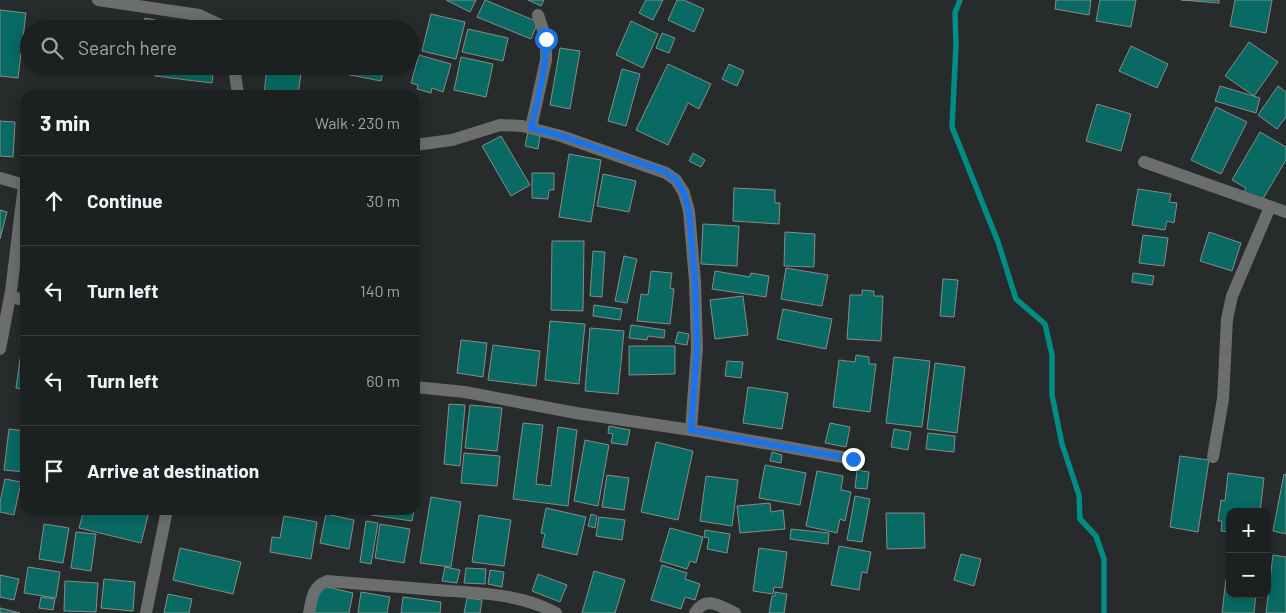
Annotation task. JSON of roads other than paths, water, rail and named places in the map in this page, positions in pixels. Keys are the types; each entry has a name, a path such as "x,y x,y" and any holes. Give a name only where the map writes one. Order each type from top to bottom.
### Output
{"street":[{"path":"98,0 199,15 209,20"},
{"path":"531,128 546,60 546,39 538,14"},
{"path":"235,75 237,90"},
{"path":"420,144 452,140 500,125 522,126 562,136 666,172 676,180 684,193 689,212 695,281 696,339 691,430"},
{"path":"1144,162 1286,212"},
{"path":"0,178 20,184"},
{"path":"1213,458 1223,399 1227,320 1232,296 1270,207"},
{"path":"0,349 10,297 20,217"},
{"path":"10,297 20,299"},
{"path":"420,388 465,392 576,413 691,430 853,459"},
{"path":"146,613 166,515"},
{"path":"309,613 314,591 320,584 328,581 515,598 536,603 556,613"},
{"path":"695,613 700,605 707,602 735,613"}],"waterway":[{"path":"960,0 955,13 956,45 952,127 998,242 1016,299 1045,324 1052,355 1052,395 1062,444 1079,495 1080,519 1096,536 1104,559 1104,613"}]}
